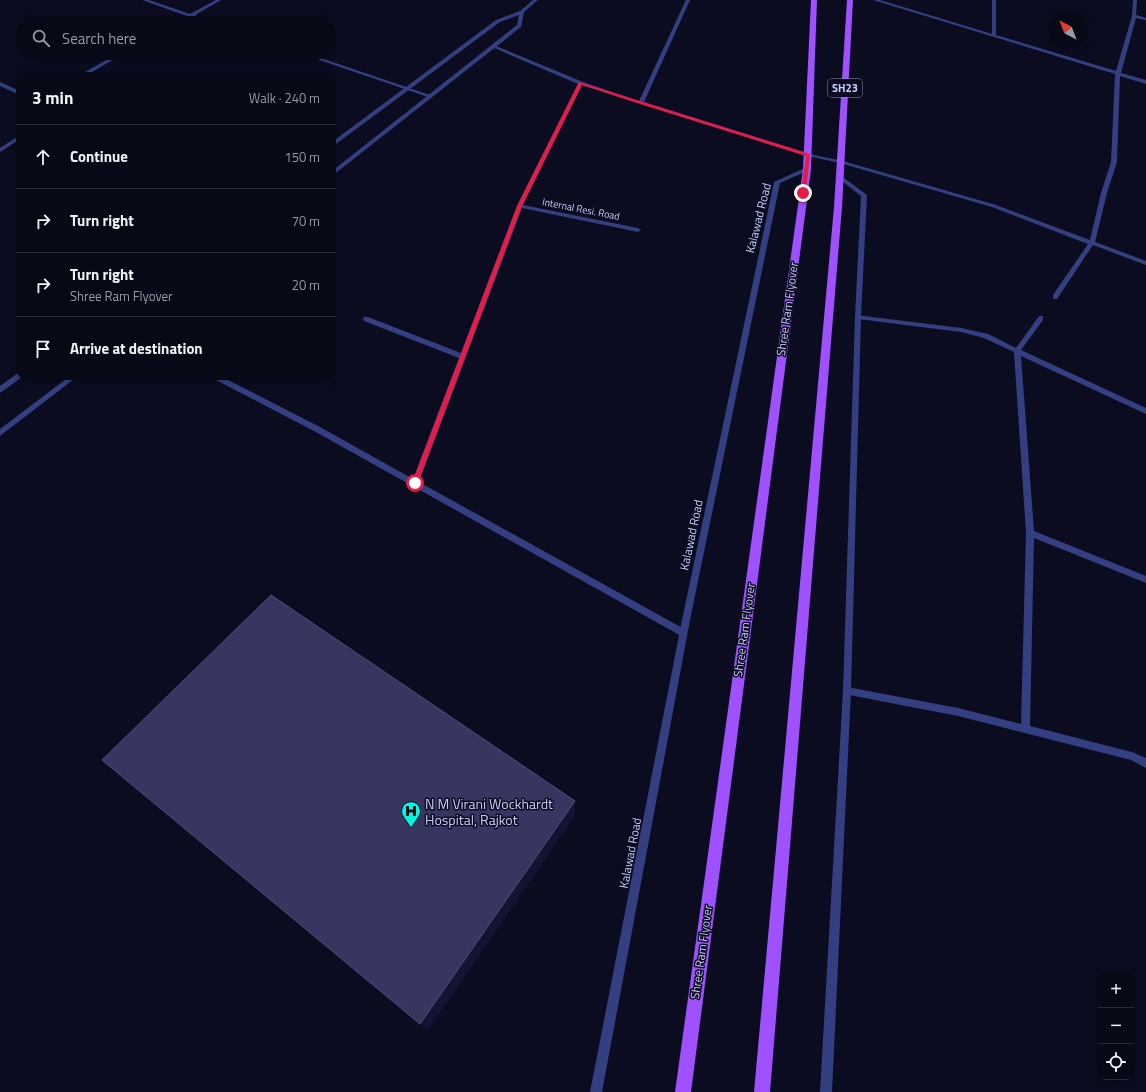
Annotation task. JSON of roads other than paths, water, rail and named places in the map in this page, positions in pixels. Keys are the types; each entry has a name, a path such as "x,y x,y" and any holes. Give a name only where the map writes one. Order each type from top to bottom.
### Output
{"main road":[{"name":"SH23","path":"807,169 809,155 814,0"},
{"name":"SH23","path":"840,177 850,0"},
{"name":"Shree Ram Flyover","path":"683,1092 807,169"},
{"path":"762,1092 840,177"}],"street":[{"path":"144,0 191,16 219,0"},
{"path":"336,143 498,21 522,12 536,0"},
{"path":"641,103 688,0"},
{"path":"875,0 1118,72 1146,82"},
{"path":"994,0 994,36"},
{"path":"1055,297 1092,243 1104,193 1114,162 1118,72 1134,16 1135,0"},
{"path":"336,171 494,47 518,26 522,12"},
{"path":"1134,16 1146,19"},
{"path":"494,47 581,83 641,103 809,155 841,162 994,206 1146,263"},
{"path":"88,72 110,60"},
{"path":"321,60 408,90 430,96"},
{"path":"415,483 520,206 581,83"},
{"path":"0,84 16,91"},
{"path":"0,150 16,140"},
{"name":"Kalawad Road","path":"596,1092 683,632 777,182 807,169"},
{"path":"826,1092 847,691 858,317 864,196 840,177"},
{"name":"Internal Resi. Road","path":"520,206 638,230"},
{"path":"858,317 961,330 986,336 1146,411"},
{"path":"1025,729 1030,533 1017,351 1041,318"},
{"path":"366,319 463,357"},
{"path":"0,390 16,378"},
{"path":"0,433 70,380"},
{"path":"222,380 317,429 683,632"},
{"path":"1030,533 1146,580"},
{"path":"847,691 958,712 1132,756 1146,763"}],"place":[{"name":"N M Virani Wockhardt Hospital, Rajkot","path":"411,828"}]}
